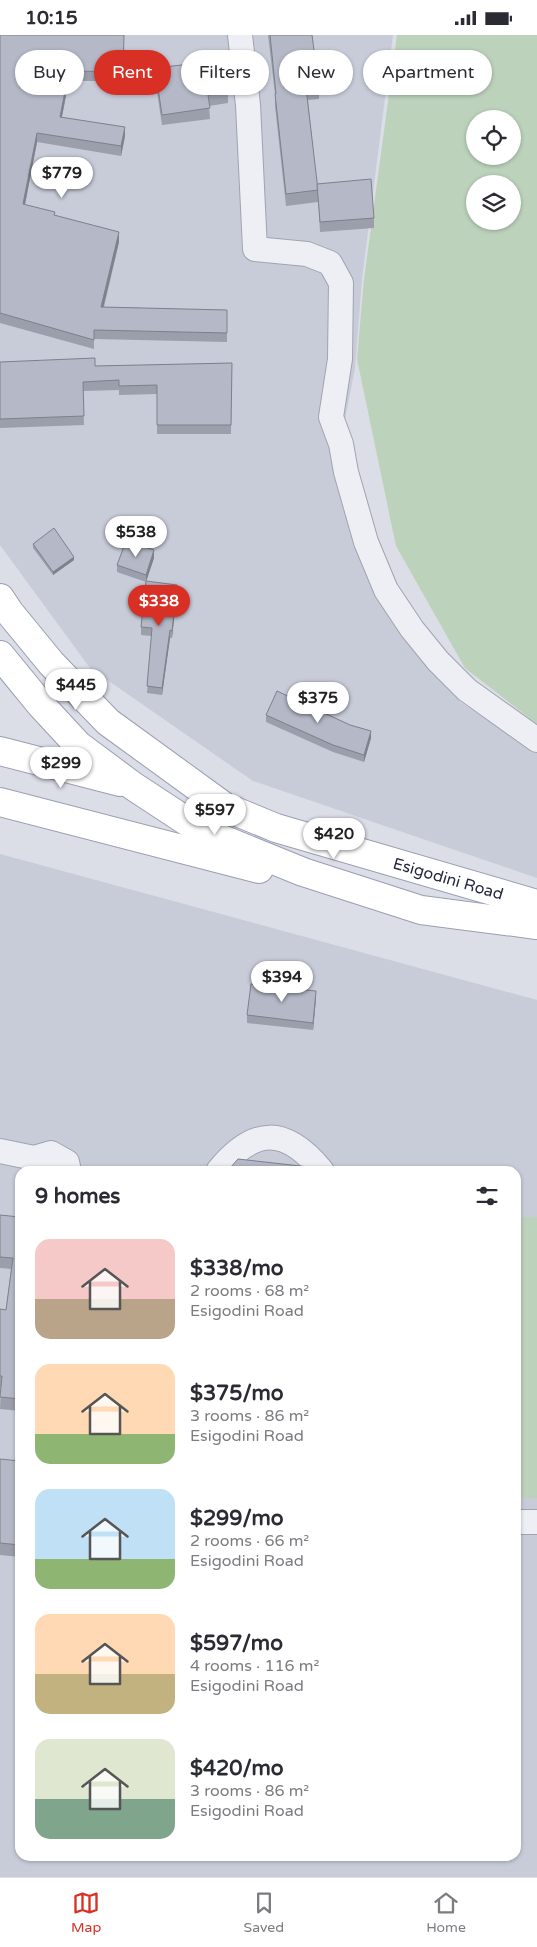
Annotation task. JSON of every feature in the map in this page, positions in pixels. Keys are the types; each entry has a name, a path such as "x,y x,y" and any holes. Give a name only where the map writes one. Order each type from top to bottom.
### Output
{"main road":[{"name":"Esigodini Road","path":"0,598 51,663 108,722 225,807 276,827 537,904"},
{"name":"Esigodini Road","path":"0,655 41,705 78,745 133,786 200,829 303,872 420,910 537,925"},
{"path":"0,751 133,786 225,807"},
{"path":"0,802 420,910"}],"lane":[{"path":"240,35 248,105 255,249 307,254 330,263 341,283 340,359 331,417 341,444 346,472 366,542 382,582 412,629 438,661 467,690 537,739"},
{"path":"222,1166 237,1149 258,1138 275,1137 293,1144 318,1166"},
{"path":"0,1151 31,1165 51,1153 66,1162 67,1166"},
{"path":"521,1522 537,1521"}],"shaded area":[{"path":"0,35 393,35 391,50 363,50 363,95 385,95 362,279 355,368 335,472 375,592 460,702 537,753 537,878 253,781 90,668 0,545"},
{"path":"0,854 537,1000 537,1877 0,1877"}],"green space":[{"path":"397,35 537,35 537,724 465,668 396,546 357,359 364,279 389,95 492,95 492,50 395,50"},
{"path":"521,1217 537,1217 537,1498 521,1498"}],"building":[{"path":"0,35 124,35 124,50 94,50 94,71 84,71 84,50 15,50 15,95 64,95 60,117 125,127 121,146 37,133 23,204 55,212 54,215 119,232 101,307 227,310 227,333 94,330 94,340 0,313"},
{"path":"270,35 312,35 314,50 279,50 279,95 307,95 318,190 286,194"},
{"path":"181,65 181,95 208,95 210,108 162,115 159,95 171,95 171,66"},
{"path":"371,179 374,218 320,222 317,184"},
{"path":"95,358 95,366 232,363 231,425 157,425 157,385 119,386 119,380 83,382 84,416 0,419 0,362"},
{"path":"54,528 74,557 53,572 33,544"},
{"path":"126,541 154,550 146,575 117,565"},
{"path":"146,581 177,585 172,631 170,630 162,688 147,686 152,628 141,627"},
{"path":"277,691 350,725 371,731 364,755 333,745 266,715"},
{"path":"251,984 316,991 313,1023 247,1015"},
{"path":"238,1159 300,1166 232,1166"},
{"path":"0,1215 15,1216 15,1398 0,1397 2,1376 0,1376 0,1309 6,1310 13,1258 0,1257"},
{"path":"0,1459 15,1460 15,1544 0,1543"}]}
